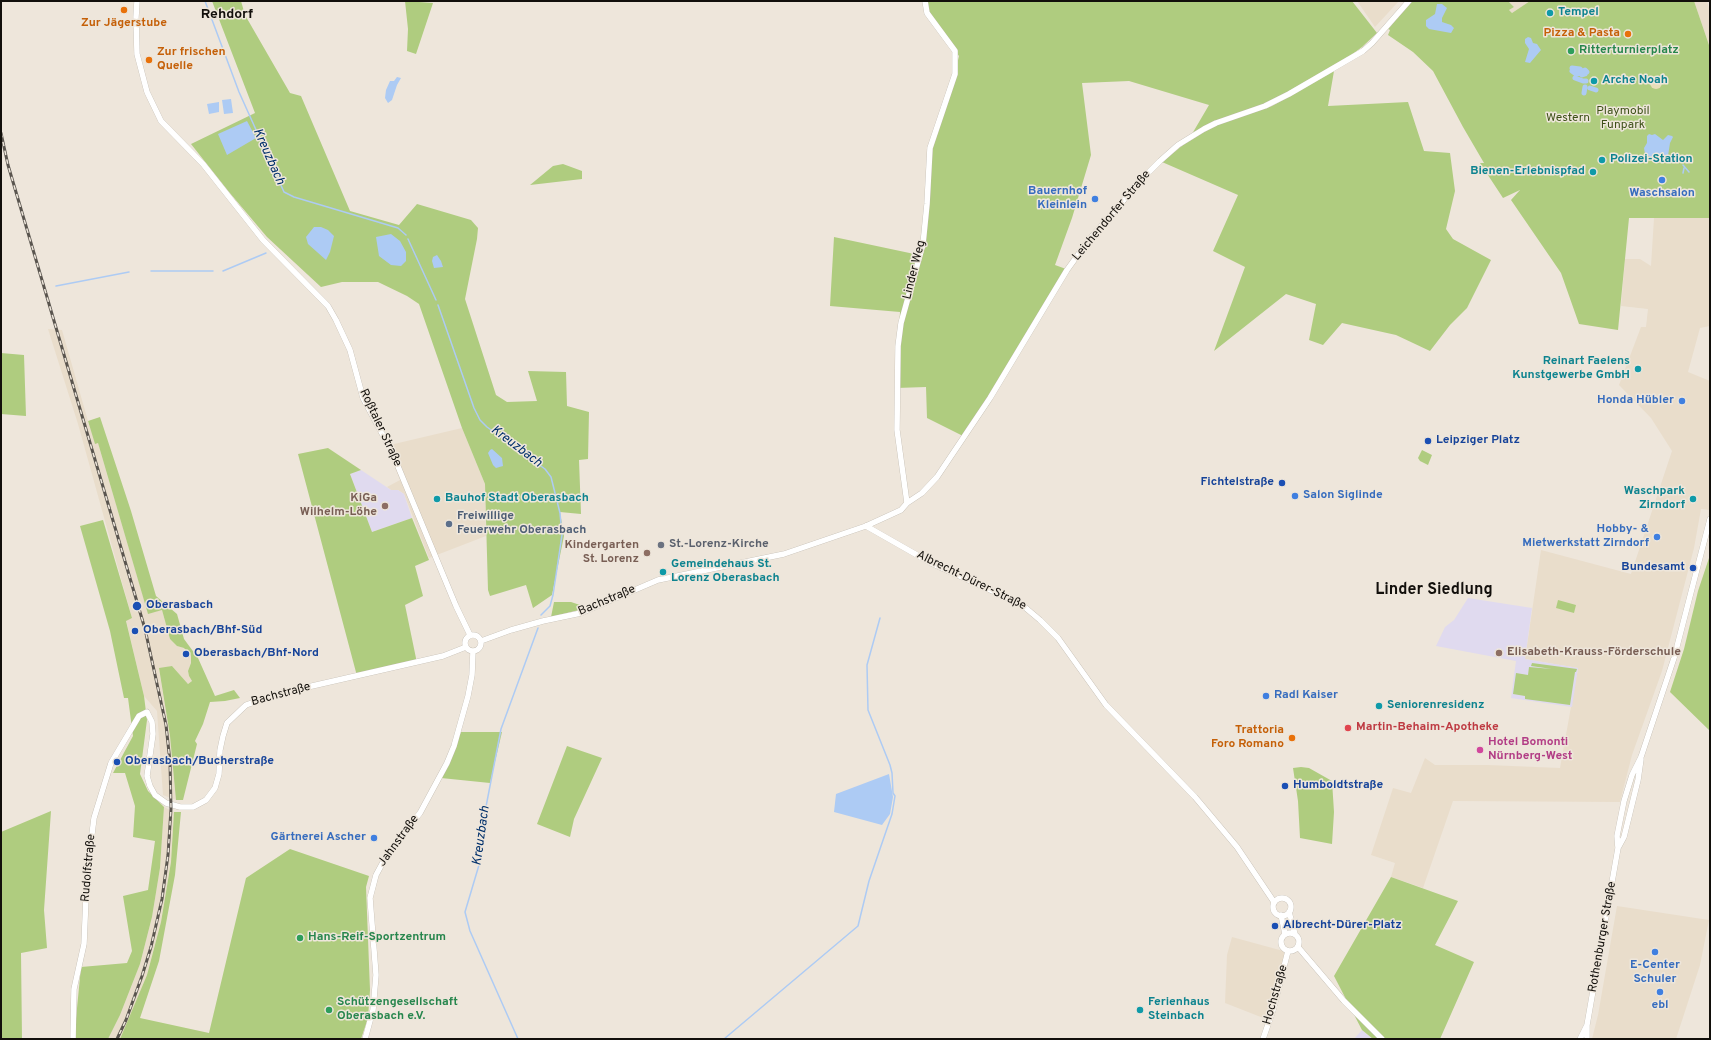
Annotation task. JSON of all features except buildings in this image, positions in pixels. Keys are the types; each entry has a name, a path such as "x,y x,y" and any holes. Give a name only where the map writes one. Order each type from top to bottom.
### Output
{"street":[{"name":"Roßtaler Straße","path":"137,1 137,54 147,92 161,121 203,164 264,240 328,306 350,350 363,398 392,452 456,606 470,635"},
{"name":"Linder Weg","path":"907,503 897,430 898,346 902,323 923,244 930,148 955,74 955,51 927,13 925,1"},
{"name":"Leichendorfer Straße","path":"907,503 922,494 937,477 990,398 1068,270 1088,241 1143,178 1160,161 1178,145 1204,129 1216,123 1265,106 1363,51 1409,1"},
{"path":"866,526 901,510 907,503"},
{"name":"Rothenburger Straße","path":"1587,1039 1587,1025 1618,848 1624,837 1638,780 1641,757 1674,658 1710,519"},
{"name":"Bachstraße","path":"481,642 511,630 581,613 658,580 784,554 866,526"},
{"name":"Albrecht-Dürer-Straße","path":"866,526 932,562 1021,604 1035,616 1058,638 1106,705 1195,797 1236,847 1274,902 1274,911 1280,916"},
{"path":"475,634 479,637 481,642 477,650 473,651 466,647 466,637 475,634"},
{"name":"Bachstraße","path":"147,712 152,722 153,734 147,776 150,786 155,795 166,803 180,807 193,807 206,800 215,788 219,774 222,736 227,723 246,705 277,694 436,658 466,647"},
{"name":"Jahnstraße","path":"365,1039 373,1010 376,975 370,898 376,875 388,854 420,813 447,763 454,746 468,696 472,674 473,651"},
{"name":"Rudolfstraße","path":"72,1039 74,989 84,944 87,874 94,818 111,763 135,720 147,712"},
{"path":"1274,902 1280,898 1287,899 1291,905 1289,912 1295,934 1299,940 1298,947 1294,951 1284,949 1281,944 1281,939 1285,934 1295,934"},
{"path":"1285,934 1280,916 1289,912"},
{"path":"1298,947 1348,1006 1382,1039"},
{"name":"Hochstraße","path":"1263,1039 1273,1010 1288,951"},
{"name":"Rothenburger Straße","path":"1580,1039 1587,1025"}],"shaded area":[{"path":"1357,1 1399,1 1375,27"},
{"path":"1504,1 1530,1 1512,13 1509,10 1514,7 1509,2"},
{"path":"1694,1 1707,1 1710,12 1710,48"},
{"path":"1654,218 1710,218 1710,326 1700,328 1688,372 1710,381 1710,510 1701,509 1694,548 1662,671 1632,755 1620,802 1453,801 1423,888 1391,877 1395,863 1371,855 1393,788 1411,793 1425,758 1435,765 1488,765 1560,768 1578,668 1525,659 1541,550 1631,574 1672,451 1651,418 1619,385 1641,327 1646,327 1648,309 1621,306 1625,259 1640,259 1651,266"},
{"path":"48,329 62,330 95,443 98,443 148,613 162,610 170,639 177,646 184,648 191,656 191,663 188,671 192,681 188,684 172,666 159,669 170,736 176,800 163,795 157,711 144,696 126,620 132,618 78,424"},
{"path":"462,428 485,484 486,536 429,558 404,494 398,490 391,490 387,487 400,480 387,448 394,444"},
{"name":"KiGa Wilhelm-Löhe","path":"361,470 391,490 398,490 404,494 412,518 372,532 350,474"},
{"name":"Elisabeth-Krauss-Förderschule","path":"1468,598 1532,608 1525,659 1578,668 1572,707 1511,698 1516,661 1436,646 1445,627 1454,620"},
{"path":"164,807 174,812 171,862 161,922 147,975 127,1024 120,1039 108,1039 120,1015 140,964 152,917 160,868"},
{"path":"1617,906 1709,920 1700,965 1676,1039 1592,1039 1598,1015"},
{"path":"1232,937 1287,952 1271,1021 1225,1003 1227,955"},
{"path":"1362,1030 1373,1039 1354,1039"}],"green space":[{"path":"212,1 241,1 245,15 290,93 301,96 350,211 399,225 417,204 471,220 478,228 465,299 496,395 507,402 537,401 528,371 566,372 567,406 589,412 588,459 579,460 581,514 560,512 564,536 552,595 533,608 526,585 490,596 488,590 485,484 462,428 419,304 407,296 378,282 342,282 321,287 267,237 191,144 255,113"},
{"path":"405,1 433,3 416,54 407,51 408,29"},
{"path":"925,1 1352,1 1377,33 1350,56 1272,101 1192,134 1209,105 1129,81 1082,83 1091,155 1072,218 1055,265 1066,269 1006,369 963,436 927,418 926,387 896,388 900,312 830,306 834,237 919,255 932,146 950,94 959,56 928,16"},
{"name":"Playmobil Funpark","path":"1412,1 1504,1 1509,2 1514,7 1509,10 1512,13 1530,1 1694,1 1710,48 1710,218 1629,218 1618,330 1579,324 1561,273 1511,200 1520,190 1503,198 1480,163 1484,163 1433,71 1413,52 1388,35 1390,30 1388,29"},
{"path":"1334,71 1328,106 1408,102 1424,151 1450,153 1455,191 1446,229 1453,239 1491,260 1467,308 1450,325 1430,351 1396,335 1342,323 1323,345 1309,340 1316,304 1286,294 1214,351 1245,267 1213,251 1238,195 1162,162 1183,145 1215,125 1272,106"},
{"path":"563,164 582,171 582,179 530,185 553,166"},
{"path":"1,353 24,355 26,416 1,414"},
{"path":"100,417 131,511 156,596 177,614 184,639 198,658 215,696 234,690 240,698 210,702 203,724 195,741 197,744 183,800 176,800 170,736 159,668 172,666 188,684 192,681 188,671 191,663 191,656 184,648 177,646 170,639 162,610 148,614 98,443 95,444 88,421"},
{"path":"328,448 361,470 350,474 372,532 412,518 429,560 415,566 423,596 405,605 417,663 357,676 298,454"},
{"path":"1422,450 1432,455 1428,465 1420,461 1418,458"},
{"path":"103,520 132,618 126,621 144,696 147,720 140,774 148,791 164,807 160,868 152,917 140,964 120,1015 108,1039 74,1039 81,967 127,963 132,951 123,896 148,890 155,841 133,837 135,806 125,773 113,773 133,736 128,698 124,698 110,631 80,526"},
{"path":"1709,558 1710,731 1670,692 1684,649 1698,591"},
{"path":"1558,600 1576,605 1574,613 1556,608"},
{"path":"554,602 571,602 580,605 579,610 551,617"},
{"path":"1532,663 1577,669 1575,672 1570,705 1525,699 1525,696 1513,694 1516,673 1528,675 1529,667 1552,669 1531,666"},
{"path":"461,732 502,732 490,783 441,778"},
{"path":"567,746 602,758 574,819 570,837 537,824"},
{"path":"1293,768 1309,768 1332,781 1334,812 1332,844 1300,838 1298,801"},
{"path":"51,811 44,910 47,948 21,953 22,1039 1,1039 1,832"},
{"name":"Hans-Reif-Sportzentrum","path":"174,812 181,812 175,875 159,961 140,1018 209,1033 246,878 290,849 369,876 366,887 370,990 368,1018 361,1039 120,1039 147,975 161,922 171,862"},
{"path":"1391,877 1458,901 1435,945 1474,962 1440,1039 1373,1039 1362,1030 1334,976"}],"sand":[{"path":"1654,77 1658,77 1662,83 1658,89 1654,89 1650,85 1650,81"}],"water":[{"path":"1437,4 1442,4 1447,8 1442,18 1442,22 1451,25 1454,28 1451,33 1429,29 1426,26 1426,20 1435,14"},
{"path":"1528,37 1531,38 1533,43 1537,44 1541,50 1530,63 1525,62 1529,49 1525,43 1525,39"},
{"path":"397,77 401,78 392,100 388,103 385,98 386,90 390,81 394,81"},
{"path":"231,99 233,113 224,114 222,100"},
{"path":"219,102 219,112 209,114 207,104"},
{"path":"247,121 256,138 227,155 218,134"},
{"path":"1649,134 1655,134 1663,140 1668,135 1673,137 1670,143 1668,156 1663,159 1654,159 1645,154 1644,148 1647,143 1647,136"},
{"path":"314,227 321,227 328,230 334,236 330,252 326,260 308,244 306,237"},
{"path":"391,234 400,241 406,252 406,261 401,266 391,265 379,256 376,237"},
{"path":"437,255 443,267 434,268 432,261 433,257"},
{"path":"492,449 502,458 503,466 496,468 493,465 488,453"},
{"path":"889,774 893,797 890,814 882,825 834,812 836,794"}],"waterway":[{"name":"Kreuzbach","path":"205,1 239,92 284,192 294,197 398,228 406,235"},
{"path":"1572,68 1580,69 1582,71 1585,70 1587,72"},
{"path":"1572,71 1576,74 1585,74"},
{"path":"1575,78 1586,81"},
{"path":"1584,93 1585,87"},
{"path":"1590,88 1596,90"},
{"path":"1683,165 1689,172"},
{"path":"1683,173 1684,168"},
{"name":"Kreuzbach","path":"408,239 436,300"},
{"path":"223,271 266,253"},
{"path":"151,271 213,271"},
{"path":"56,286 129,272"},
{"name":"Kreuzbach","path":"438,305 474,408 480,420 487,427 545,469 551,477 560,513 562,535 553,595 550,606 541,615"},
{"path":"724,1039 858,926 869,881 892,814 895,796 893,793 890,765 868,710 867,665 880,618"},
{"name":"Kreuzbach","path":"518,1039 470,931 465,912 479,865 484,817 501,729 538,628"}],"railway":[{"path":"1,133 8,165 145,629 166,725 170,762 171,809 168,855 162,899 151,947 142,976 126,1020 117,1039"}],"place":[{"name":"Zur Jägerstube","path":"124,10"},
{"name":"Tempel","path":"1550,13"},
{"name":"Pizza & Pasta","path":"1628,34"},
{"name":"Ritterturnierplatz","path":"1571,51"},
{"name":"Zur frischen Quelle","path":"149,60"},
{"name":"Arche Noah","path":"1594,81"},
{"name":"Polizei-Station","path":"1602,160"},
{"name":"Bienen-Erlebnispfad","path":"1593,172"},
{"name":"Waschsalon","path":"1662,180"},
{"name":"Bauernhof Kleinlein","path":"1095,199"},
{"name":"Reinart Faelens Kunstgewerbe GmbH","path":"1638,369"},
{"name":"Honda Hübler","path":"1682,401"},
{"name":"Leipziger Platz","path":"1428,441"},
{"name":"Fichtelstraße","path":"1282,483"},
{"name":"Salon Siglinde","path":"1295,496"},
{"name":"Bauhof Stadt Oberasbach","path":"437,499"},
{"name":"Waschpark Zirndorf","path":"1693,499"},
{"name":"KiGa Wilhelm-Löhe","path":"385,506"},
{"name":"Freiwillige Feuerwehr Oberasbach","path":"449,524"},
{"name":"Hobby- & Mietwerkstatt Zirndorf","path":"1657,537"},
{"name":"St.-Lorenz-Kirche","path":"661,545"},
{"name":"Kindergarten St. Lorenz","path":"647,553"},
{"name":"Bundesamt","path":"1693,568"},
{"name":"Gemeindehaus St. Lorenz Oberasbach","path":"663,572"},
{"name":"Oberasbach","path":"137,606"},
{"name":"Oberasbach/Bhf-Süd","path":"135,631"},
{"name":"Elisabeth-Krauss-Förderschule","path":"1499,653"},
{"name":"Oberasbach/Bhf-Nord","path":"186,654"},
{"name":"Radl Kaiser","path":"1266,696"},
{"name":"Seniorenresidenz","path":"1379,706"},
{"name":"Martin-Behaim-Apotheke","path":"1348,728"},
{"name":"Trattoria Foro Romano","path":"1292,738"},
{"name":"Hotel Bomonti Nürnberg-West","path":"1480,750"},
{"name":"Oberasbach/Bucherstraße","path":"117,762"},
{"name":"Humboldtstraße","path":"1285,786"},
{"name":"Gärtnerei Ascher","path":"374,838"},
{"name":"Albrecht-Dürer-Platz","path":"1275,926"},
{"name":"Hans-Reif-Sportzentrum","path":"300,938"},
{"name":"E-Center Schuler","path":"1655,952"},
{"name":"ebl","path":"1660,992"},
{"name":"Schützengesellschaft Oberasbach e.V.","path":"329,1010"},
{"name":"Ferienhaus Steinbach","path":"1140,1010"}],"district":[{"name":"Rehdorf","path":"227,15"},
{"name":"Linder Siedlung","path":"1434,591"}],"park label":[{"name":"Western","path":"1568,119"}]}
